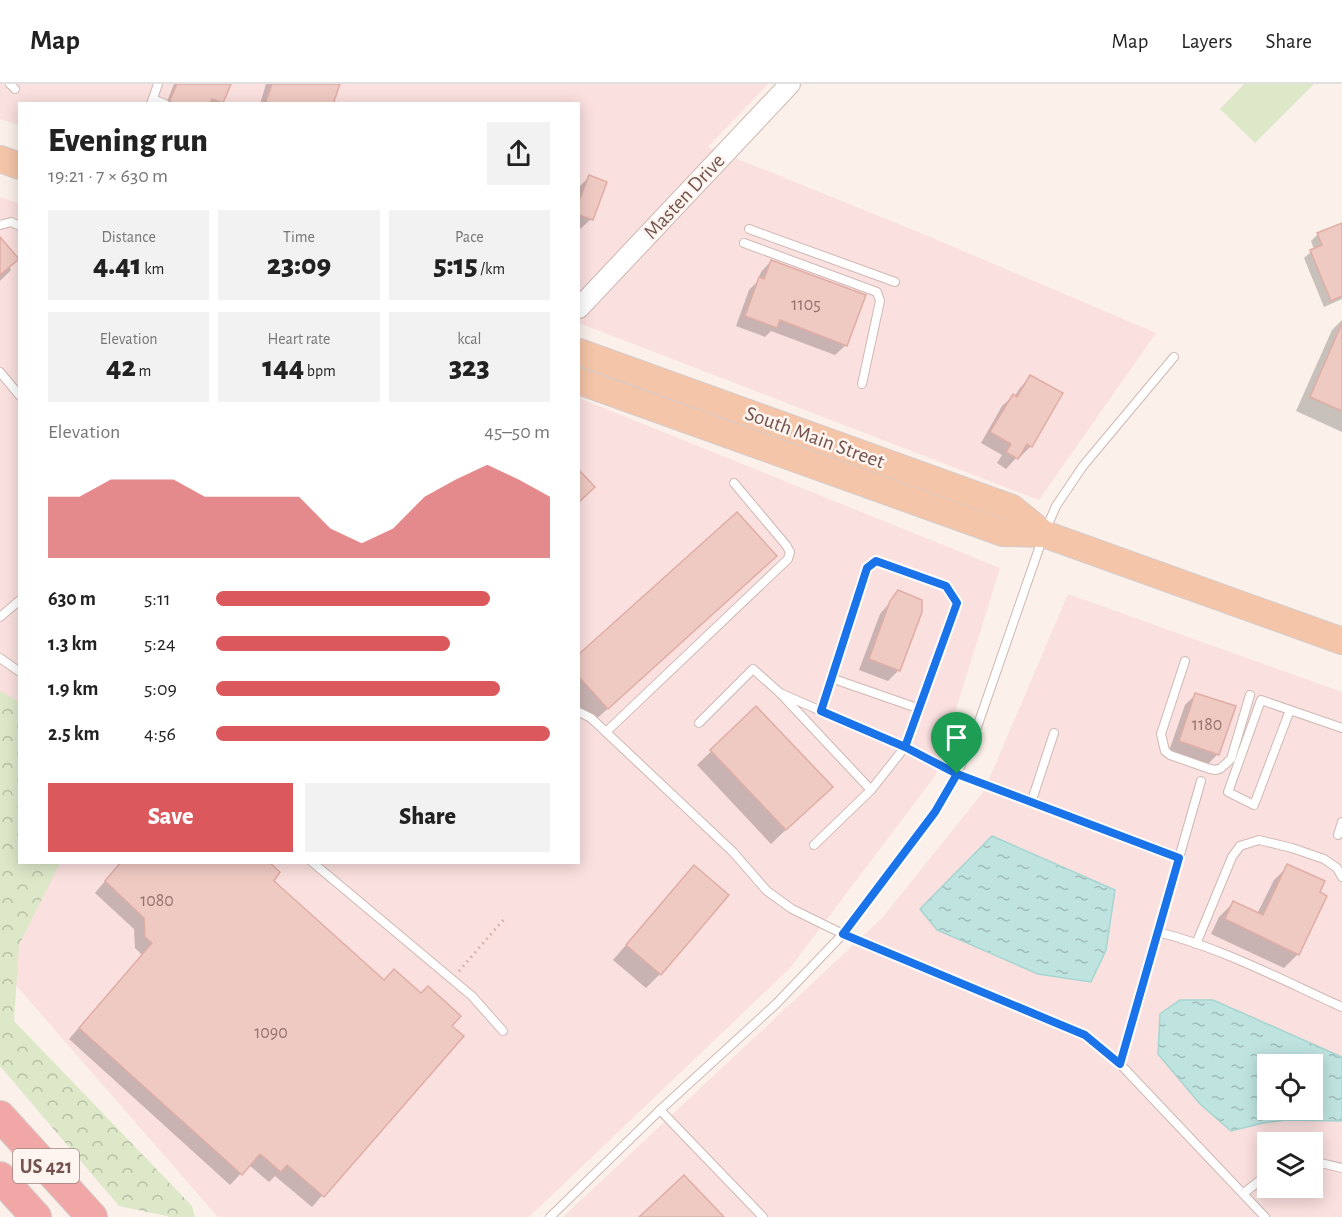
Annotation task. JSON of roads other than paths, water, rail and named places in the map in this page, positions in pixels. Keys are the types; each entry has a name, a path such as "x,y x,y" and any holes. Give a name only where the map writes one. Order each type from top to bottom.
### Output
{"highway":[{"name":"US 421","path":"0,1116 92,1217"},
{"name":"US 421","path":"0,1177 36,1217"}],"main road":[{"path":"0,159 18,165"},
{"name":"South Main Street","path":"580,352 1012,508 1044,534 1342,641"},
{"name":"South Main Street","path":"580,381 1003,534 1044,534"}],"street":[{"name":"Masten Drive","path":"580,307 790,84"}],"lane":[{"path":"152,101 158,84"},
{"path":"0,225 11,222 18,225"},
{"path":"749,229 896,282"},
{"path":"744,243 877,292 880,301 862,384"},
{"path":"550,1217 660,1110 776,1004 843,934 935,812 957,774 975,733 1044,534 1056,506 1083,466 1174,357"},
{"path":"0,372 18,394"},
{"path":"606,732 788,559 790,552 786,545 734,483"},
{"path":"814,845 871,790 905,747 957,603 946,586 876,561 867,568 821,711"},
{"path":"0,617 18,602"},
{"path":"0,658 18,671"},
{"path":"1185,662 1161,734 1165,751 1170,755 1216,770 1227,764 1231,759 1250,695"},
{"path":"699,723 753,669 780,693 871,790"},
{"path":"831,678 920,709"},
{"path":"780,693 905,747 957,774 1179,858"},
{"path":"1290,710 1254,805 1228,792 1260,700 1290,710 1342,728"},
{"path":"580,712 591,718 733,852 767,891 792,909 843,934 1085,1035 1120,1064 1265,1217"},
{"path":"1031,803 1054,733"},
{"path":"1120,1064 1201,781"},
{"path":"1338,835 1342,822"},
{"path":"1196,944 1232,857 1240,846 1259,840 1292,848 1324,859 1337,868 1342,877"},
{"path":"314,864 472,996 503,1031"},
{"path":"1158,932 1239,961 1342,1007"},
{"path":"660,1110 763,1217"},
{"path":"1323,1164 1342,1168"},
{"path":"1244,1193 1257,1183"}],"water":[{"path":"992,836 1115,890 1106,950 1091,982 1038,974 937,930 920,909"},
{"path":"1180,1000 1213,1000 1342,1057 1342,1121 1286,1120 1231,1131 1200,1104 1158,1054 1160,1014"}]}
